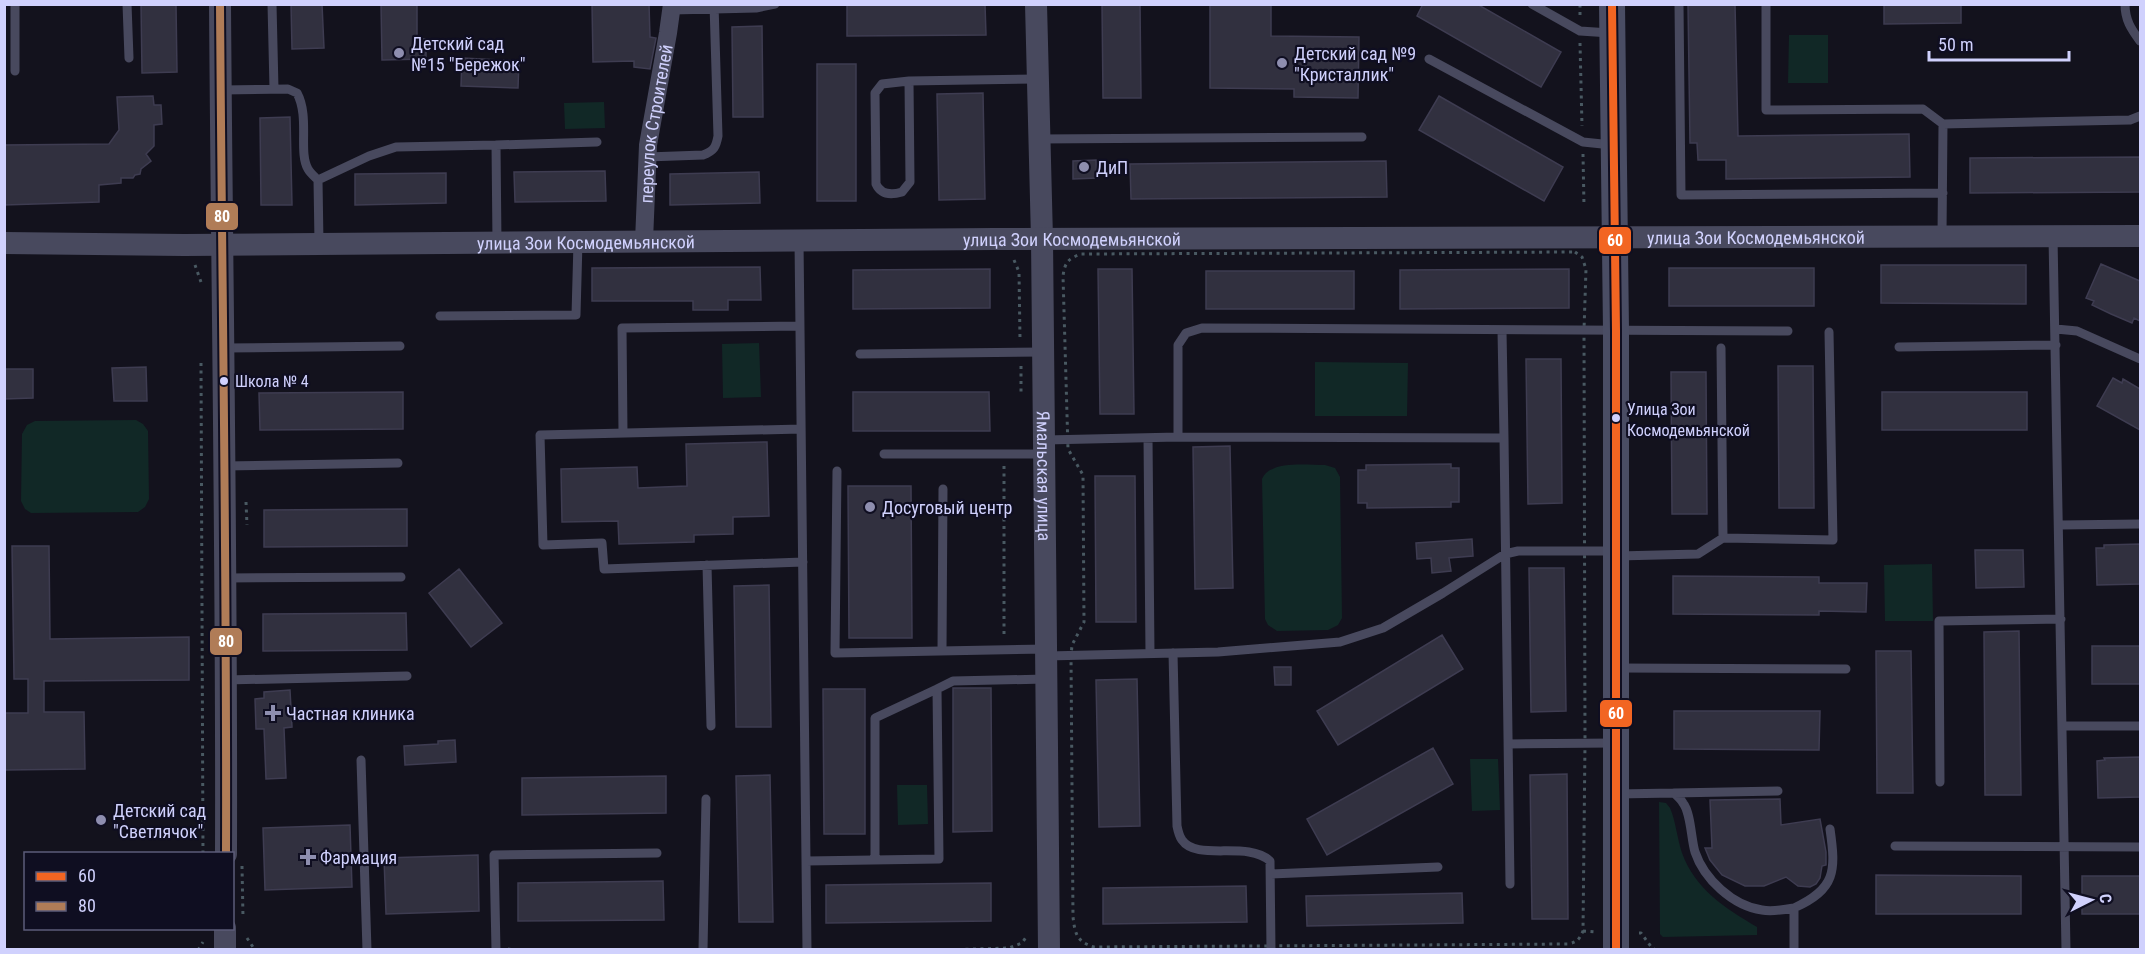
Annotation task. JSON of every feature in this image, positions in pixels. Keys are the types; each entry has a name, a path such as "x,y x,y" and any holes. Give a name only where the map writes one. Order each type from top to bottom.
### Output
{"main road":[{"path":"1612,4 1616,238 1616,950"}],"street":[{"path":"220,4 221,244 211,351 223,466 226,680 234,852"},
{"name":"Ямальская улица","path":"1036,4 1044,352 1048,950"},
{"name":"переулок Строителей","path":"644,242 646,157 672,7"},
{"name":"улица Зои Космодемьянской","path":"4,243 2140,236"},
{"path":"225,950 238,929"}],"lane":[{"path":"15,4 15,71"},
{"path":"127,4 129,58"},
{"path":"272,4 274,89"},
{"path":"672,7 756,8 775,4"},
{"path":"1532,4 1580,31 1613,33"},
{"path":"1679,4 1681,195 1942,193"},
{"path":"1766,4 1766,110 1923,109 1943,124 2130,120 2140,116"},
{"path":"2125,4 2125,17 2140,41"},
{"path":"646,157 703,155 711,152 716,146 718,136 714,7"},
{"path":"1429,59 1583,142 1615,145"},
{"path":"909,81 910,182 902,192 885,193 878,189 876,184 875,93 882,84 909,81 1038,79"},
{"path":"220,90 288,89 297,93 304,111 305,161 308,169 318,180 319,243"},
{"path":"1942,237 1943,124"},
{"path":"1039,140 1362,137"},
{"path":"318,180 369,156 396,147 597,142"},
{"path":"496,145 496,243"},
{"path":"2053,237 2066,950"},
{"path":"799,241 807,950"},
{"path":"440,316 576,315 578,242"},
{"path":"622,433 622,328 800,326"},
{"path":"1178,437 1178,345 1186,333 1202,328 1788,331"},
{"path":"2056,329 2077,330 2140,359"},
{"path":"1502,331 1510,884"},
{"path":"837,471 835,653 1008,650 1071,656 1218,652 1316,645 1361,636 1383,628 1505,554 1518,551 1584,550 1616,553 1698,554 1723,538 1833,540 1829,332"},
{"path":"1899,347 2056,345"},
{"path":"211,351 400,346"},
{"path":"1721,348 1723,538"},
{"path":"860,354 1044,352"},
{"path":"801,429 540,435 543,545 602,543 604,568 802,562"},
{"path":"884,454 1004,454 1045,447 1068,440 1178,437 1504,438"},
{"path":"1148,438 1150,653"},
{"path":"223,466 398,464"},
{"path":"942,651 943,489"},
{"path":"2060,525 2140,524"},
{"path":"706,565 711,726"},
{"path":"224,578 401,577"},
{"path":"1940,782 1939,621 2061,619"},
{"path":"1173,653 1177,826 1180,839 1187,846 1199,849 1250,850 1262,854 1270,861 1271,947"},
{"path":"1617,668 1846,669"},
{"path":"226,680 407,676"},
{"path":"875,860 875,718 953,681 1047,679"},
{"path":"806,861 939,859 937,689"},
{"path":"2063,726 2140,726"},
{"path":"1508,744 1616,743"},
{"path":"361,760 367,950"},
{"path":"1617,794 1778,791"},
{"path":"1674,793 1685,804 1695,853 1709,880 1745,905 1760,910 1775,911 1794,908 1809,901 1823,890 1832,875 1834,858 1830,829"},
{"path":"703,950 706,799"},
{"path":"1896,846 2140,847"},
{"path":"496,950 494,855 657,853"},
{"path":"1271,874 1438,867"},
{"path":"1794,908 1794,950"}],"path":[{"path":"1580,4 1584,206"},
{"path":"1575,252 1582,257 1586,269 1584,330 1583,932 1576,942 1568,944 1271,947 1094,947 1084,945 1077,937 1073,917 1071,656 1072,645 1084,622 1083,475 1068,449 1063,276 1065,264 1070,258 1081,254 1575,252"},
{"path":"1007,255 1015,260 1019,272 1021,395"},
{"path":"191,260 199,273 201,282"},
{"path":"203,852 211,351"},
{"path":"1004,454 1004,643 1008,650"},
{"path":"244,498 247,506 247,527"},
{"path":"234,860 238,929 255,950"},
{"path":"943,950 1009,948 1022,943 1029,932"},
{"path":"1567,950 1568,944"}],"green space":[{"path":"1789,35 1828,35 1828,83 1788,83"},
{"path":"604,102 605,128 565,129 564,103"},
{"path":"759,343 761,397 723,398 722,344"},
{"path":"1315,362 1408,363 1407,416 1315,416"},
{"path":"136,420 148,431 149,499 145,507 138,512 31,513 25,509 21,501 22,434 27,425 35,421"},
{"path":"1325,465 1335,468 1340,477 1342,618 1338,625 1328,630 1277,631 1268,625 1265,619 1262,479 1266,473 1280,466"},
{"path":"1932,564 1933,621 1885,621 1884,565"},
{"path":"1470,759 1498,759 1500,810 1472,811"},
{"path":"897,785 927,785 928,824 898,825"},
{"path":"1659,802 1666,803 1670,808 1682,853 1695,877 1723,905 1757,927 1757,935 1663,937 1660,934"}],"building":[{"path":"141,4 176,4 177,72 142,73"},
{"path":"291,4 322,4 324,48 292,49"},
{"path":"381,4 417,4 417,39 426,39 426,59 382,60"},
{"path":"592,4 649,4 650,37 656,38 650,69 634,67 634,61 593,62"},
{"path":"847,4 985,4 986,35 847,36"},
{"path":"1102,4 1140,4 1141,98 1103,98"},
{"path":"1210,4 1271,4 1271,36 1359,37 1358,98 1294,97 1294,89 1210,88"},
{"path":"1423,4 1477,4 1561,52 1541,87 1417,16"},
{"path":"1688,4 1735,4 1738,136 1909,134 1910,177 1726,179 1726,160 1698,160 1697,143 1690,143"},
{"path":"1884,4 1961,4 1961,23 1884,24"},
{"path":"762,26 763,117 733,117 732,27"},
{"path":"462,58 519,61 518,88 461,86"},
{"path":"817,64 856,64 856,201 817,201"},
{"path":"983,93 985,199 939,200 937,94"},
{"path":"153,96 154,105 161,105 162,124 154,125 154,146 146,154 151,161 141,169 140,174 133,178 121,178 121,183 99,185 99,202 4,205 4,145 109,144 119,130 117,97"},
{"path":"1439,96 1563,167 1544,201 1419,130"},
{"path":"290,117 292,205 261,205 260,118"},
{"path":"2140,157 2140,192 1970,193 1970,158"},
{"path":"1096,160 1097,178 1073,179 1073,161"},
{"path":"1386,161 1387,197 1131,199 1130,164"},
{"path":"605,171 606,201 515,202 514,172"},
{"path":"759,172 760,203 670,205 670,174"},
{"path":"446,173 446,203 355,205 355,174"},
{"path":"2101,264 2140,281 2140,321 2134,318 2132,323 2092,305 2094,301 2086,298"},
{"path":"1881,265 2026,265 2026,304 1881,303"},
{"path":"760,267 761,300 728,300 728,310 693,310 693,301 592,301 592,268"},
{"path":"1669,268 1814,268 1814,306 1669,306"},
{"path":"990,269 990,308 853,309 853,270"},
{"path":"1098,269 1132,269 1134,414 1100,414"},
{"path":"1569,269 1569,308 1400,309 1400,270"},
{"path":"1206,271 1354,271 1354,309 1206,309"},
{"path":"1526,359 1561,359 1562,503 1528,504"},
{"path":"1778,366 1813,366 1814,508 1779,508"},
{"path":"146,367 147,401 114,401 112,368"},
{"path":"4,369 33,369 33,398 4,399"},
{"path":"1671,372 1706,372 1707,514 1672,514"},
{"path":"2113,378 2122,383 2123,379 2140,389 2140,430 2097,406"},
{"path":"403,392 403,429 260,430 259,393"},
{"path":"853,392 989,392 990,431 853,431"},
{"path":"1882,392 2027,392 2027,430 1882,430"},
{"path":"767,442 769,516 733,517 733,534 694,535 694,542 619,544 618,521 562,522 561,469 637,467 638,488 687,486 686,444"},
{"path":"1230,446 1233,588 1195,589 1193,447"},
{"path":"1451,464 1451,468 1459,468 1459,502 1451,502 1451,507 1367,508 1367,503 1358,503 1358,470 1366,470 1366,465"},
{"path":"1095,476 1135,476 1136,622 1096,622"},
{"path":"848,486 911,486 912,638 849,638"},
{"path":"407,509 407,546 264,547 264,510"},
{"path":"1472,539 1473,556 1449,558 1451,571 1432,573 1431,558 1417,559 1416,543"},
{"path":"2140,544 2140,584 2097,585 2096,548 2104,548 2104,545"},
{"path":"12,546 49,546 50,639 189,637 189,680 44,681 44,712 84,712 85,769 4,770 4,713 28,713 28,679 14,679"},
{"path":"1975,550 2023,550 2024,587 1976,588"},
{"path":"1529,568 1564,568 1566,711 1531,712"},
{"path":"459,569 502,623 471,647 429,593"},
{"path":"1673,576 1819,577 1819,583 1867,583 1866,612 1819,611 1819,615 1673,614"},
{"path":"769,585 771,727 736,727 734,586"},
{"path":"406,613 407,650 263,651 263,614"},
{"path":"2019,631 2021,795 1985,795 1984,632"},
{"path":"1442,635 1463,669 1338,745 1317,711"},
{"path":"2092,646 2140,646 2140,684 2092,684"},
{"path":"1876,651 1911,651 1913,793 1877,793"},
{"path":"1274,667 1291,667 1291,685 1275,685"},
{"path":"1137,679 1140,826 1099,827 1096,680"},
{"path":"953,688 991,688 992,831 953,832"},
{"path":"823,689 865,689 865,834 824,834"},
{"path":"290,690 292,727 284,728 286,778 266,779 264,729 256,729 255,699 264,698 264,692"},
{"path":"1674,711 1820,711 1819,750 1674,749"},
{"path":"455,740 456,762 405,765 404,746 438,744 438,741"},
{"path":"1433,748 1453,784 1327,855 1307,819"},
{"path":"2140,757 2140,797 2098,798 2097,761 2105,760 2104,758"},
{"path":"1567,774 1568,919 1532,919 1530,775"},
{"path":"770,775 773,922 739,922 736,776"},
{"path":"666,776 666,813 522,815 522,778"},
{"path":"1780,799 1781,825 1820,819 1826,865 1822,866 1820,878 1816,884 1810,887 1798,886 1786,877 1764,886 1745,886 1722,875 1710,860 1705,848 1712,848 1710,800"},
{"name":"Фармация","path":"350,825 352,887 265,890 263,828"},
{"path":"478,855 479,911 386,914 384,858"},
{"path":"1876,875 2021,876 2021,914 1876,914"},
{"path":"2082,876 2140,876 2140,914 2082,914"},
{"path":"663,881 664,920 518,921 518,883"},
{"path":"991,883 991,921 826,923 826,885"},
{"path":"1246,886 1247,922 1103,924 1103,888"},
{"path":"1462,893 1463,923 1307,926 1306,896"}],"transit line":[{"name":"80","path":"220,4 226,852"},
{"name":"60","path":"1612,4 1616,330 1616,950"}],"place":[{"name":"Детский сад №15 \"Бережок\"","path":"399,53"},
{"name":"Детский сад №9 \"Кристаллик\"","path":"1282,63"},
{"name":"ДиП","path":"1084,167"},
{"name":"Школа № 4","path":"224,381"},
{"name":"Улица Зои Космодемьянской","path":"1616,418"},
{"name":"Досуговый центр","path":"870,507"},
{"name":"Частная клиника","path":"273,713"},
{"name":"Детский сад \"Светлячок\"","path":"101,820"},
{"name":"Фармация","path":"308,857"}]}
